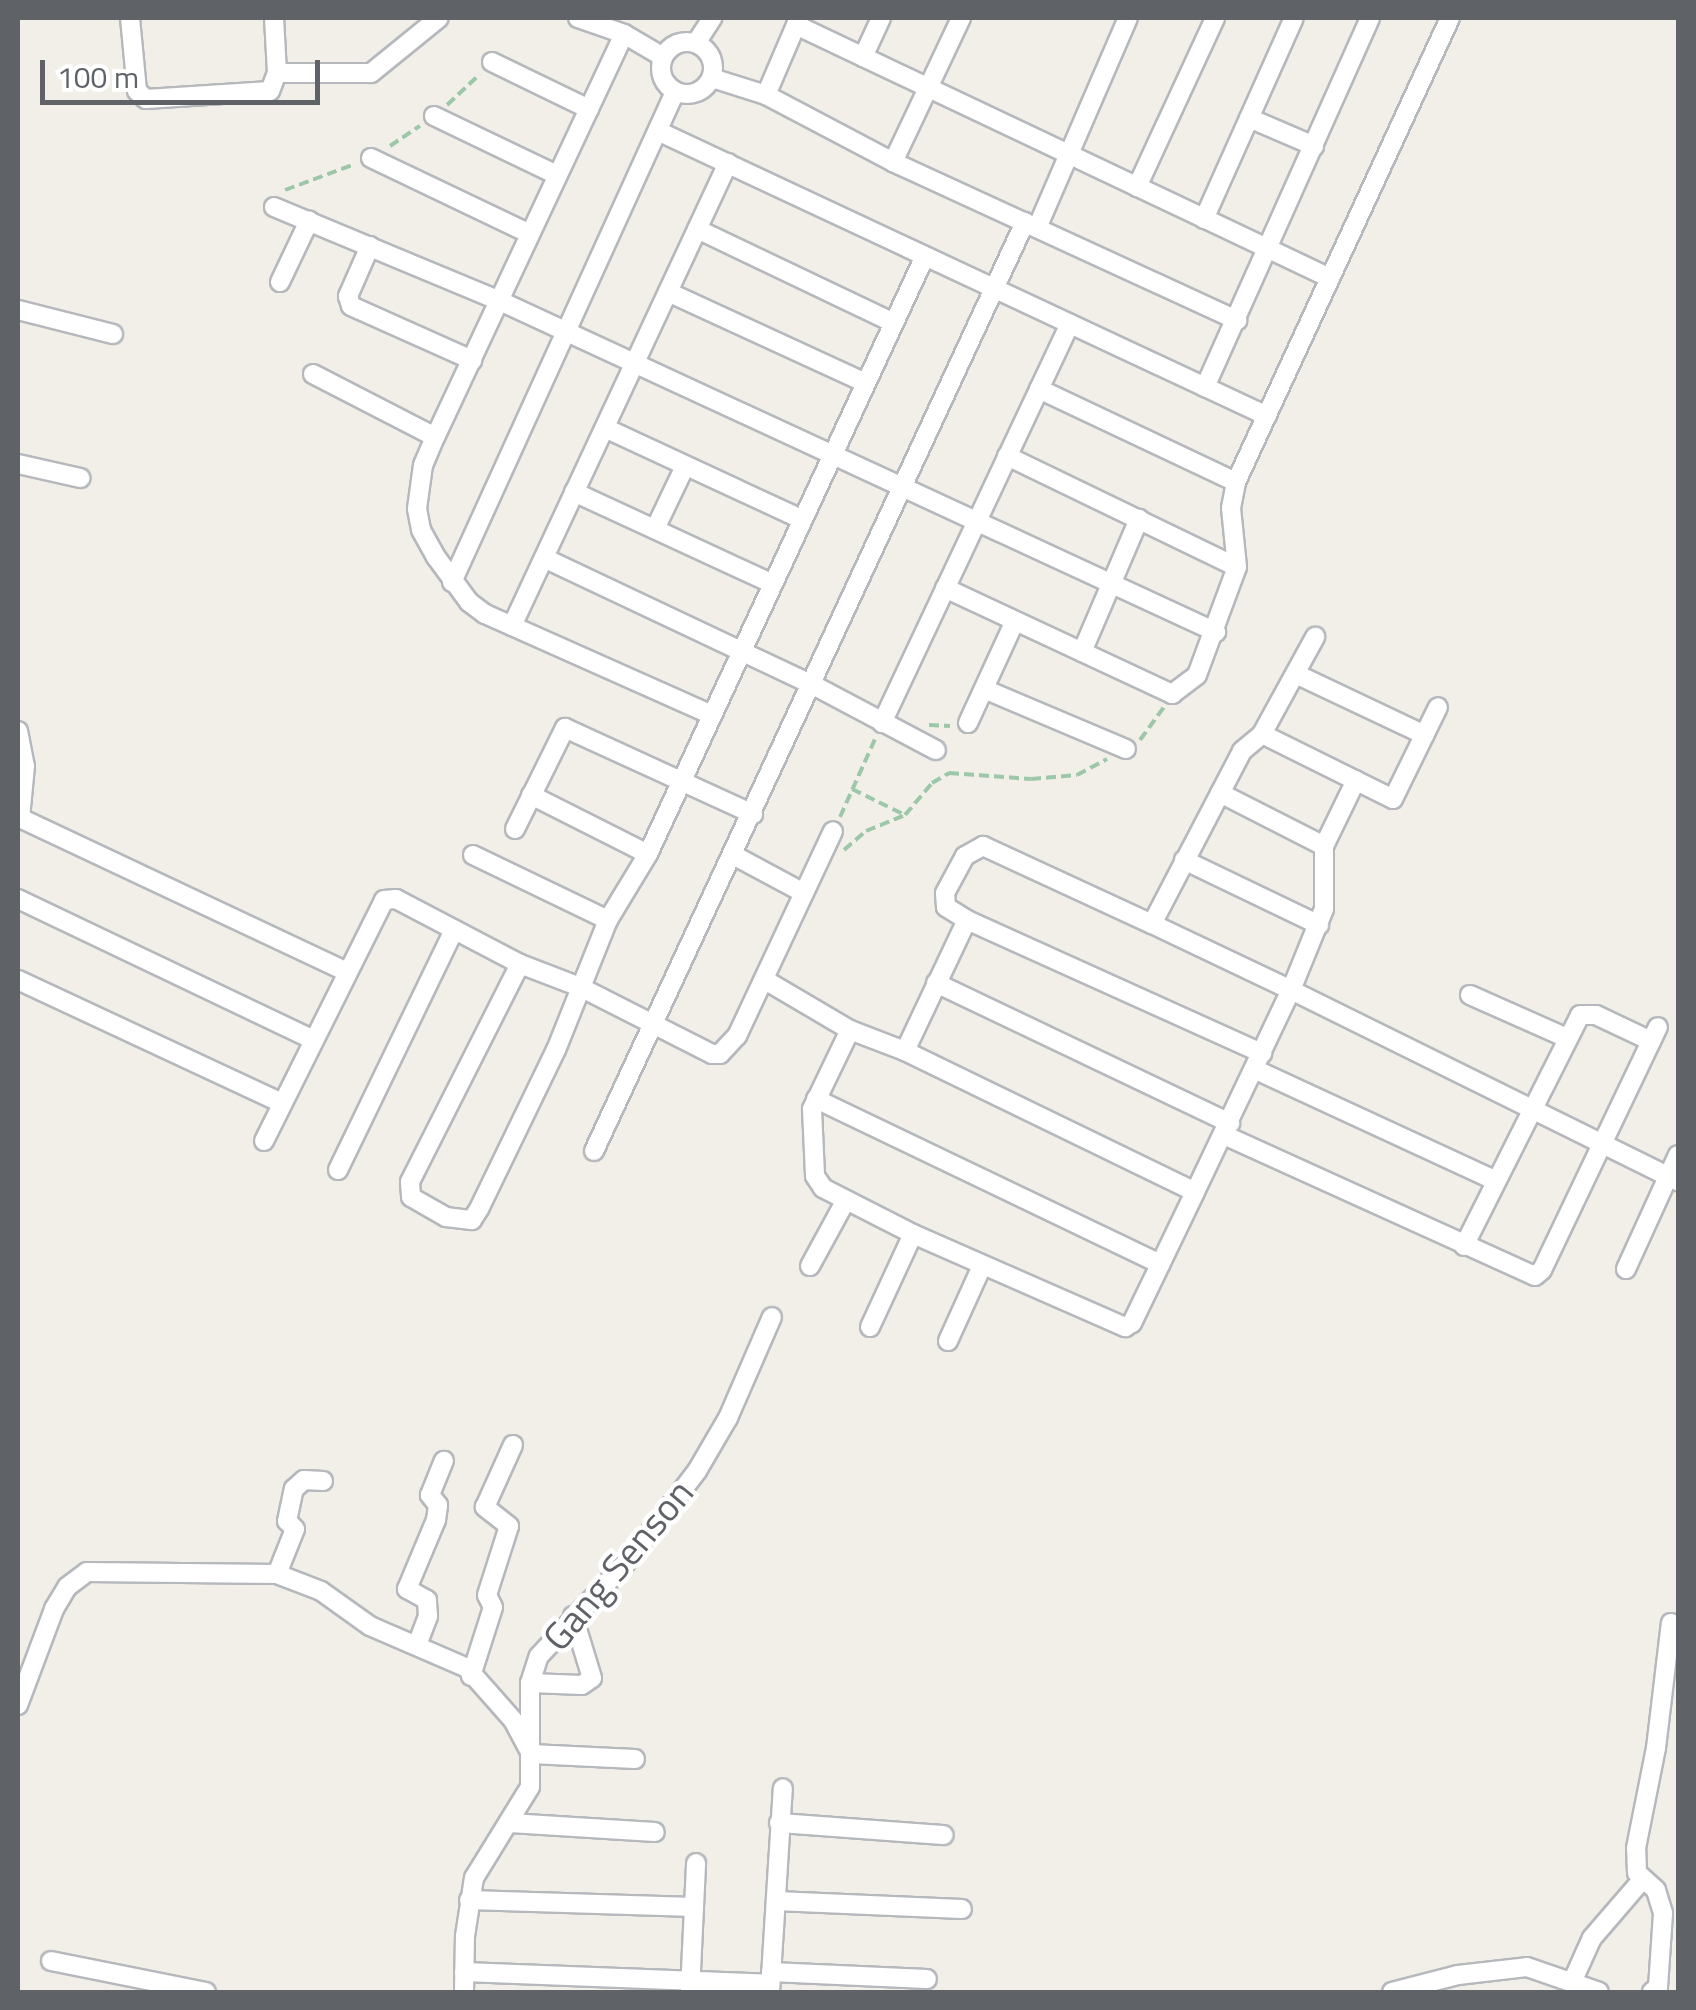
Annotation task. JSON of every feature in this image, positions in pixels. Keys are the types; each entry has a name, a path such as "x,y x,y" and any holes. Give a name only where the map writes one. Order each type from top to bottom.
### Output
{"street":[{"path":"130,18 140,98 267,92 274,87 276,72 274,18"},
{"path":"276,72 371,73 439,18"},
{"path":"578,18 624,34 663,58"},
{"path":"696,43 712,18"},
{"path":"863,57 881,18"},
{"path":"894,162 961,18"},
{"path":"594,1151 735,856 994,288 1069,155 1128,18"},
{"path":"1137,187 1214,18"},
{"path":"1204,219 1294,18"},
{"path":"1206,387 1370,18"},
{"path":"945,588 1172,694 1198,675 1237,567 1231,508 1236,482 1450,18"},
{"path":"766,94 798,21 863,57 1330,278"},
{"path":"624,34 435,437 424,466 417,509 421,530 452,582 485,614 712,714"},
{"path":"696,43 712,58 712,78 696,93 676,92 662,77 663,58 677,44 696,43"},
{"path":"492,62 589,109"},
{"path":"712,78 766,94 894,162 1237,320"},
{"path":"452,582 676,92"},
{"path":"434,116 556,175"},
{"path":"1249,118 1314,146"},
{"path":"660,132 1267,416"},
{"path":"371,158 530,234"},
{"path":"512,626 728,163"},
{"path":"274,207 500,301 1216,632"},
{"path":"280,282 308,222"},
{"path":"698,228 894,323"},
{"path":"370,246 348,296 351,306 472,360"},
{"path":"520,964 410,1182 411,1197 446,1217 472,1220 480,1209 556,1050 608,920 648,854 925,256"},
{"path":"668,292 866,383"},
{"path":"18,310 113,334"},
{"path":"882,723 1070,324"},
{"path":"313,374 435,437"},
{"path":"1039,389 1236,482"},
{"path":"604,428 803,520"},
{"path":"1007,456 1237,567"},
{"path":"18,464 80,478"},
{"path":"655,530 685,466"},
{"path":"574,492 773,584"},
{"path":"1082,652 1139,519"},
{"path":"544,558 812,684 936,750"},
{"path":"968,722 1016,621"},
{"path":"1152,924 1242,751 1262,734 1298,675 1315,636"},
{"path":"1298,675 1425,735"},
{"path":"984,689 1126,749"},
{"path":"1262,734 1394,799 1438,707"},
{"path":"515,829 564,728 754,814"},
{"path":"18,731 24,766 19,820 345,972"},
{"path":"850,1030 816,1099 811,1128 815,1176 824,1188 912,1234 1125,1328 1132,1323 1227,1129 1319,925 1324,909 1324,846 1356,780"},
{"path":"1220,794 1324,846"},
{"path":"530,795 648,854"},
{"path":"264,1141 311,1039 384,900 396,899 520,964 580,987 720,1054 737,1036 833,831"},
{"path":"1496,1181 946,907 946,892 965,856 983,846 1291,990 1673,1178"},
{"path":"472,855 608,920"},
{"path":"735,856 804,892"},
{"path":"1184,860 1319,925"},
{"path":"18,898 311,1039"},
{"path":"905,1051 968,920"},
{"path":"338,1170 454,930"},
{"path":"18,980 282,1103"},
{"path":"764,980 850,1030 905,1051 1195,1192"},
{"path":"936,983 1227,1129 1464,1246 1527,1276 1538,1274 1654,1034 1587,1012 1580,1015 1464,1246"},
{"path":"1470,995 1567,1038"},
{"path":"816,1099 1160,1264"},
{"path":"1626,1269 1673,1178 1678,1155"},
{"path":"810,1266 846,1200"},
{"path":"870,1327 912,1234"},
{"path":"948,1341 982,1266"},
{"name":"Gang Senson","path":"464,1992 468,1900 485,1856 530,1787 530,1683 540,1656 572,1616 632,1556 697,1471 728,1418 772,1316"},
{"path":"471,1676 493,1607 486,1596 508,1526 485,1507 513,1445"},
{"path":"418,1645 428,1616 427,1600 407,1589 436,1520 438,1505 430,1495 444,1461"},
{"path":"277,1574 295,1529 288,1520 294,1489 304,1480 323,1481"},
{"path":"18,1705 54,1609 67,1588 87,1572 277,1574 320,1592 370,1626 467,1668 512,1720 531,1754 635,1759"},
{"path":"530,1683 582,1685 592,1678 572,1616"},
{"path":"1652,1992 1658,1987 1663,1913 1656,1890 1642,1880 1636,1866 1636,1848 1656,1748 1671,1623"},
{"path":"770,1983 782,1788"},
{"path":"510,1823 655,1832"},
{"path":"780,1823 944,1835"},
{"path":"690,1987 696,1863"},
{"path":"1573,1980 1592,1938 1642,1880"},
{"path":"468,1900 694,1906"},
{"path":"776,1901 962,1909"},
{"path":"50,1961 206,1992"},
{"path":"1392,1992 1494,1969 1528,1967 1599,1992"},
{"path":"464,1972 690,1987 927,1979"}],"path":[{"path":"274,207 274,194 371,158 434,116 492,62"},
{"path":"821,857 839,854 866,831 906,816 932,783 950,774 1030,779 1077,775 1139,742 1172,694"},
{"path":"833,831 882,723"},
{"path":"852,789 906,816"}]}
